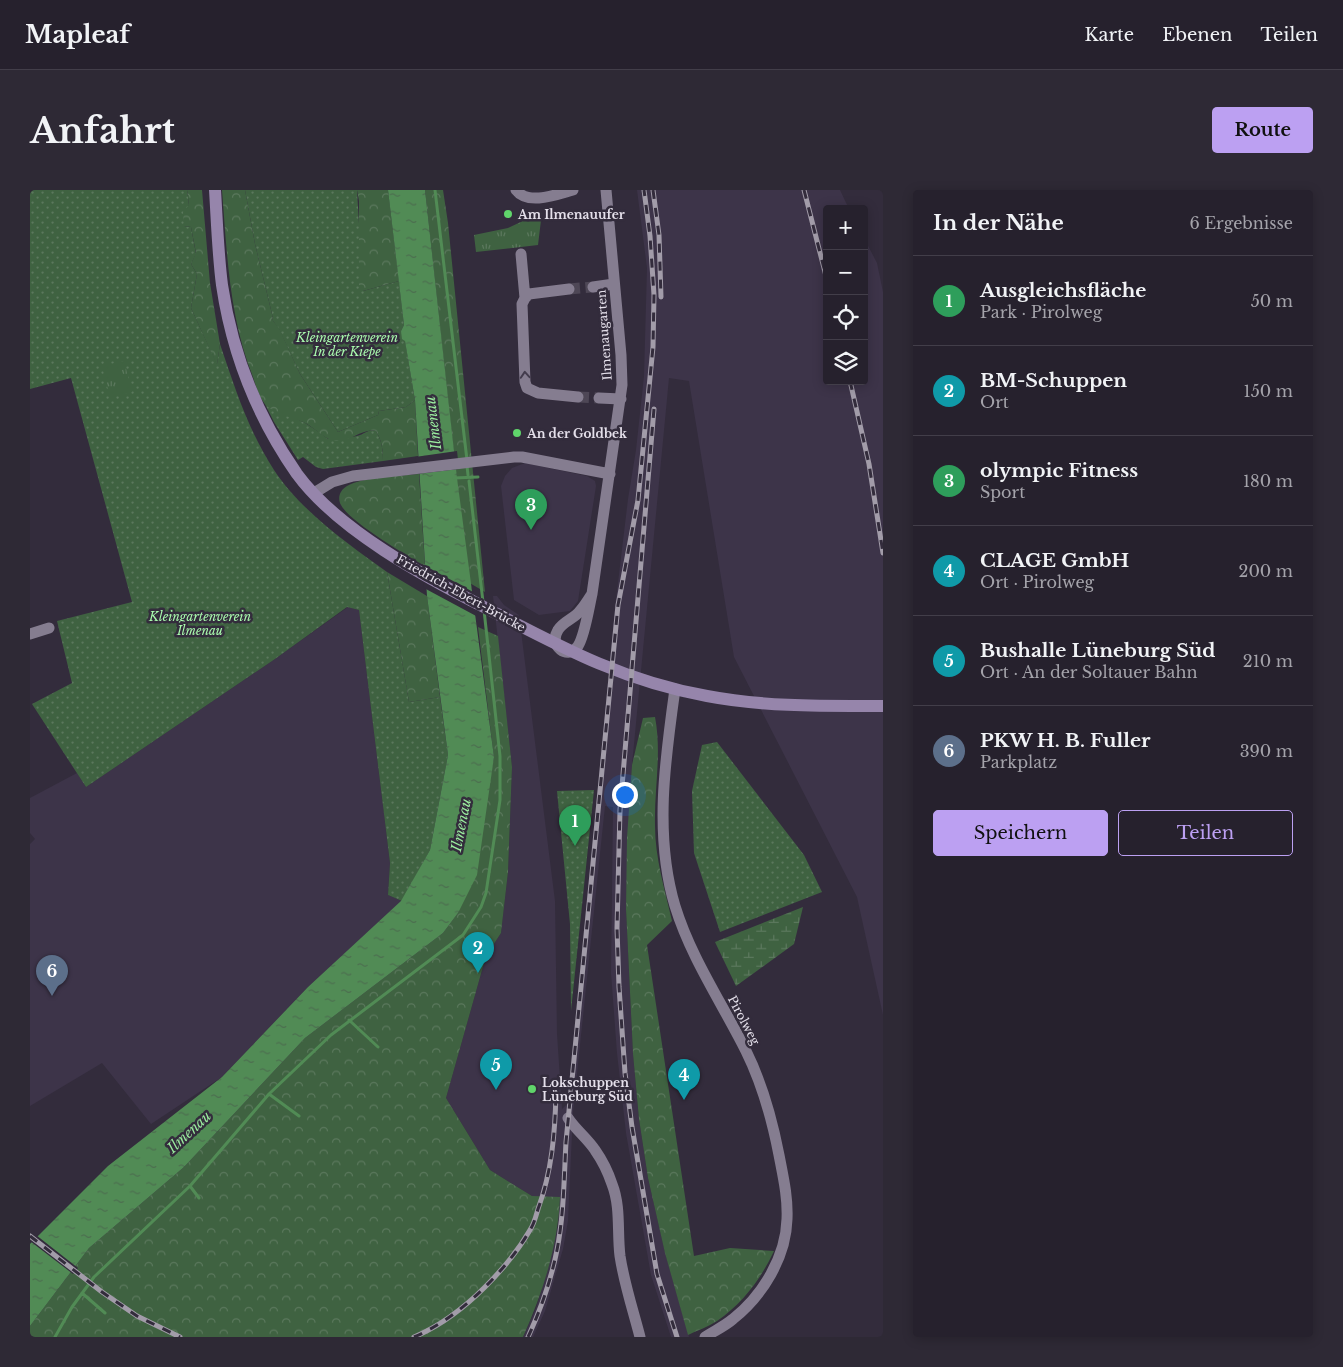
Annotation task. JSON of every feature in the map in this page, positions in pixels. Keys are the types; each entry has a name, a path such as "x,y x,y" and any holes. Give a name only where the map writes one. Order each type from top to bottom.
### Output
{"main road":[{"name":"Friedrich-Ebert-Brücke","path":"215,190 222,284 238,358 253,395 269,428 298,474 334,512 363,535 444,587 569,651 620,673 675,689 716,697 775,704 883,706"}],"street":[{"path":"516,190 520,195 531,198 555,195 573,190"},
{"name":"Ilmenaugarten","path":"592,594 584,607 557,631 555,640 557,647 562,651 569,652 577,648 581,641 592,594 621,399 621,355 606,190"},
{"path":"522,254 525,298"},
{"path":"593,287 614,284"},
{"path":"569,289 529,294 522,304 525,382 527,388 538,393 578,397"},
{"path":"599,398 621,399"},
{"path":"314,493 332,482 353,476 510,457 522,457 610,474"},
{"path":"30,634 49,628"},
{"name":"Pirolweg","path":"675,689 662,802 663,841 667,872 675,905 697,961 745,1050 761,1084 771,1118 786,1197 787,1218 786,1235 770,1275 760,1292 733,1319 705,1337"},
{"path":"568,1118 576,1130 596,1150 613,1186 618,1211 620,1255 627,1291 640,1337"}],"shaded area":[{"path":"637,190 840,190 847,205 823,205 823,385 868,385 868,246 877,263 883,292 883,1015 857,897 734,657 689,381 669,378 632,765 626,909 633,1054 639,1119 648,1178 665,1252 689,1337 671,1337 651,1275 626,1133 611,973 613,807 605,806 573,1112 568,1221 563,1249 545,1311 533,1337 523,1337 536,1308 559,1220 532,1196 490,1170 446,1098 486,956 501,933 508,872 512,767 493,596 497,596 504,605 519,615 555,901 557,1034 562,1109 568,1103 615,608 644,376 647,268"},
{"path":"525,463 587,476 595,481 596,486 578,601 570,611 539,615 514,600 501,486 505,476 512,468"},
{"path":"348,607 359,610 390,863 388,895 402,901 308,987 222,1077 151,1124 102,1063 30,1106 30,844 35,839 30,833 30,798 77,773 86,787 275,659"}],"green space":[{"name":"Kleingartenverein Ilmenau","path":"30,190 187,190 189,205 184,226 191,227 196,254 191,264 197,274 191,308 217,364 220,344 249,424 265,455 285,485 326,526 387,572 409,702 440,697 448,755 430,850 402,901 388,895 390,863 359,610 347,607 275,659 86,787 32,704 72,683 57,621 132,602 71,378 30,389"},
{"path":"187,190 202,190 210,283 220,344 217,365 191,308 197,274 191,264 196,253 191,227 184,226 183,212 189,205"},
{"path":"222,190 245,190 255,244 273,321 279,328 300,374 338,432 378,415 379,411 406,407 415,400 418,456 383,461 382,446 376,431 366,431 341,441 332,440 307,424 275,411 264,402 258,392 245,354 234,308 230,285"},
{"name":"Kleingartenverein In der Kiepe","path":"245,190 357,190 363,291 399,281 404,325 401,331 405,340 415,400 406,407 379,411 378,415 338,432 300,374 279,329 273,321 255,244"},
{"path":"357,190 388,190 399,281 363,291 359,286 359,201"},
{"path":"425,190 443,190 448,223 485,592 468,582"},
{"path":"542,212 538,245 476,252 474,235 508,228"},
{"path":"124,361 132,392 110,397 102,366"},
{"path":"264,402 275,410 305,423 328,439 354,437 369,431 376,431 382,446 383,461 323,469 316,467 303,457 298,460"},
{"path":"419,474 425,566 379,538 355,520 346,512 339,500 343,490 354,483 392,476"},
{"path":"387,572 427,596 440,697 409,702"},
{"path":"478,627 498,636 512,767 508,872 501,933 486,956 446,1098 490,1170 532,1196 560,1197 553,1251 543,1286 523,1337 30,1337 30,1326 89,1248 184,1167 305,1038 443,933 458,913 494,758"},
{"path":"655,717 658,758 655,838 672,921 647,945 694,1256 730,1248 774,1251 757,1281 735,1307 714,1323 688,1335 665,1253 648,1178 639,1119 633,1054 626,909 627,838 632,765 643,718"},
{"path":"717,742 804,855 822,892 720,932 694,853 692,791 702,745"},
{"path":"594,790 571,1011 570,924 557,791"},
{"path":"803,907 794,944 736,986 715,942"}],"water":[{"name":"Ilmenau","path":"388,190 425,190 457,478 494,757 477,875 458,913 443,933 305,1038 184,1167 89,1248 30,1326 30,1244 108,1166 222,1077 308,987 401,901 430,850 448,755 427,596 415,400 405,341 402,339 401,331 404,325"}],"pier":[{"path":"457,451 459,469 417,474 415,457"},
{"path":"422,564 475,593 478,617 424,588"},
{"path":"36,1235 78,1268 73,1274 30,1241"}],"waterway":[{"path":"435,190 467,460"},
{"path":"467,466 468,475"},
{"path":"454,478 478,477"},
{"path":"469,481 483,602"},
{"path":"55,1337 72,1307 94,1277 190,1186 269,1094 331,1035 463,935 481,907 486,893 500,800 500,756 484,610"},
{"path":"349,1020 378,1047"},
{"path":"269,1094 299,1116"},
{"path":"190,1186 199,1198"},
{"path":"82,1293 105,1313"}],"tunnel":[{"path":"569,289 593,287"},
{"path":"578,397 599,398"}],"railway":[{"path":"528,1337 549,1283 555,1261 561,1223 566,1142 618,605 638,500 653,347 654,295 650,236 644,190"},
{"path":"653,190 659,235 661,297"},
{"path":"804,190 823,264"},
{"path":"851,385 869,464 883,553"},
{"path":"654,409 620,810 617,928 625,1073 632,1127 657,1274 677,1337"},
{"path":"414,1337 443,1322 461,1309 491,1281 509,1260 531,1228 543,1195 550,1166 554,1137 556,1093"},
{"path":"30,1236 102,1292 137,1316 180,1337"}],"place":[{"name":"Am Ilmenauufer","path":"508,214"},
{"name":"An der Goldbek","path":"517,433"},
{"name":"olympic Fitness","path":"531,530"},
{"name":"Ausgleichsfläche","path":"575,846"},
{"name":"BM-Schuppen","path":"478,973"},
{"name":"PKW H. B. Fuller","path":"52,996"},
{"name":"Lokschuppen Lüneburg Süd","path":"532,1089"},
{"name":"Bushalle Lüneburg Süd","path":"496,1090"},
{"name":"CLAGE GmbH","path":"684,1100"}]}
